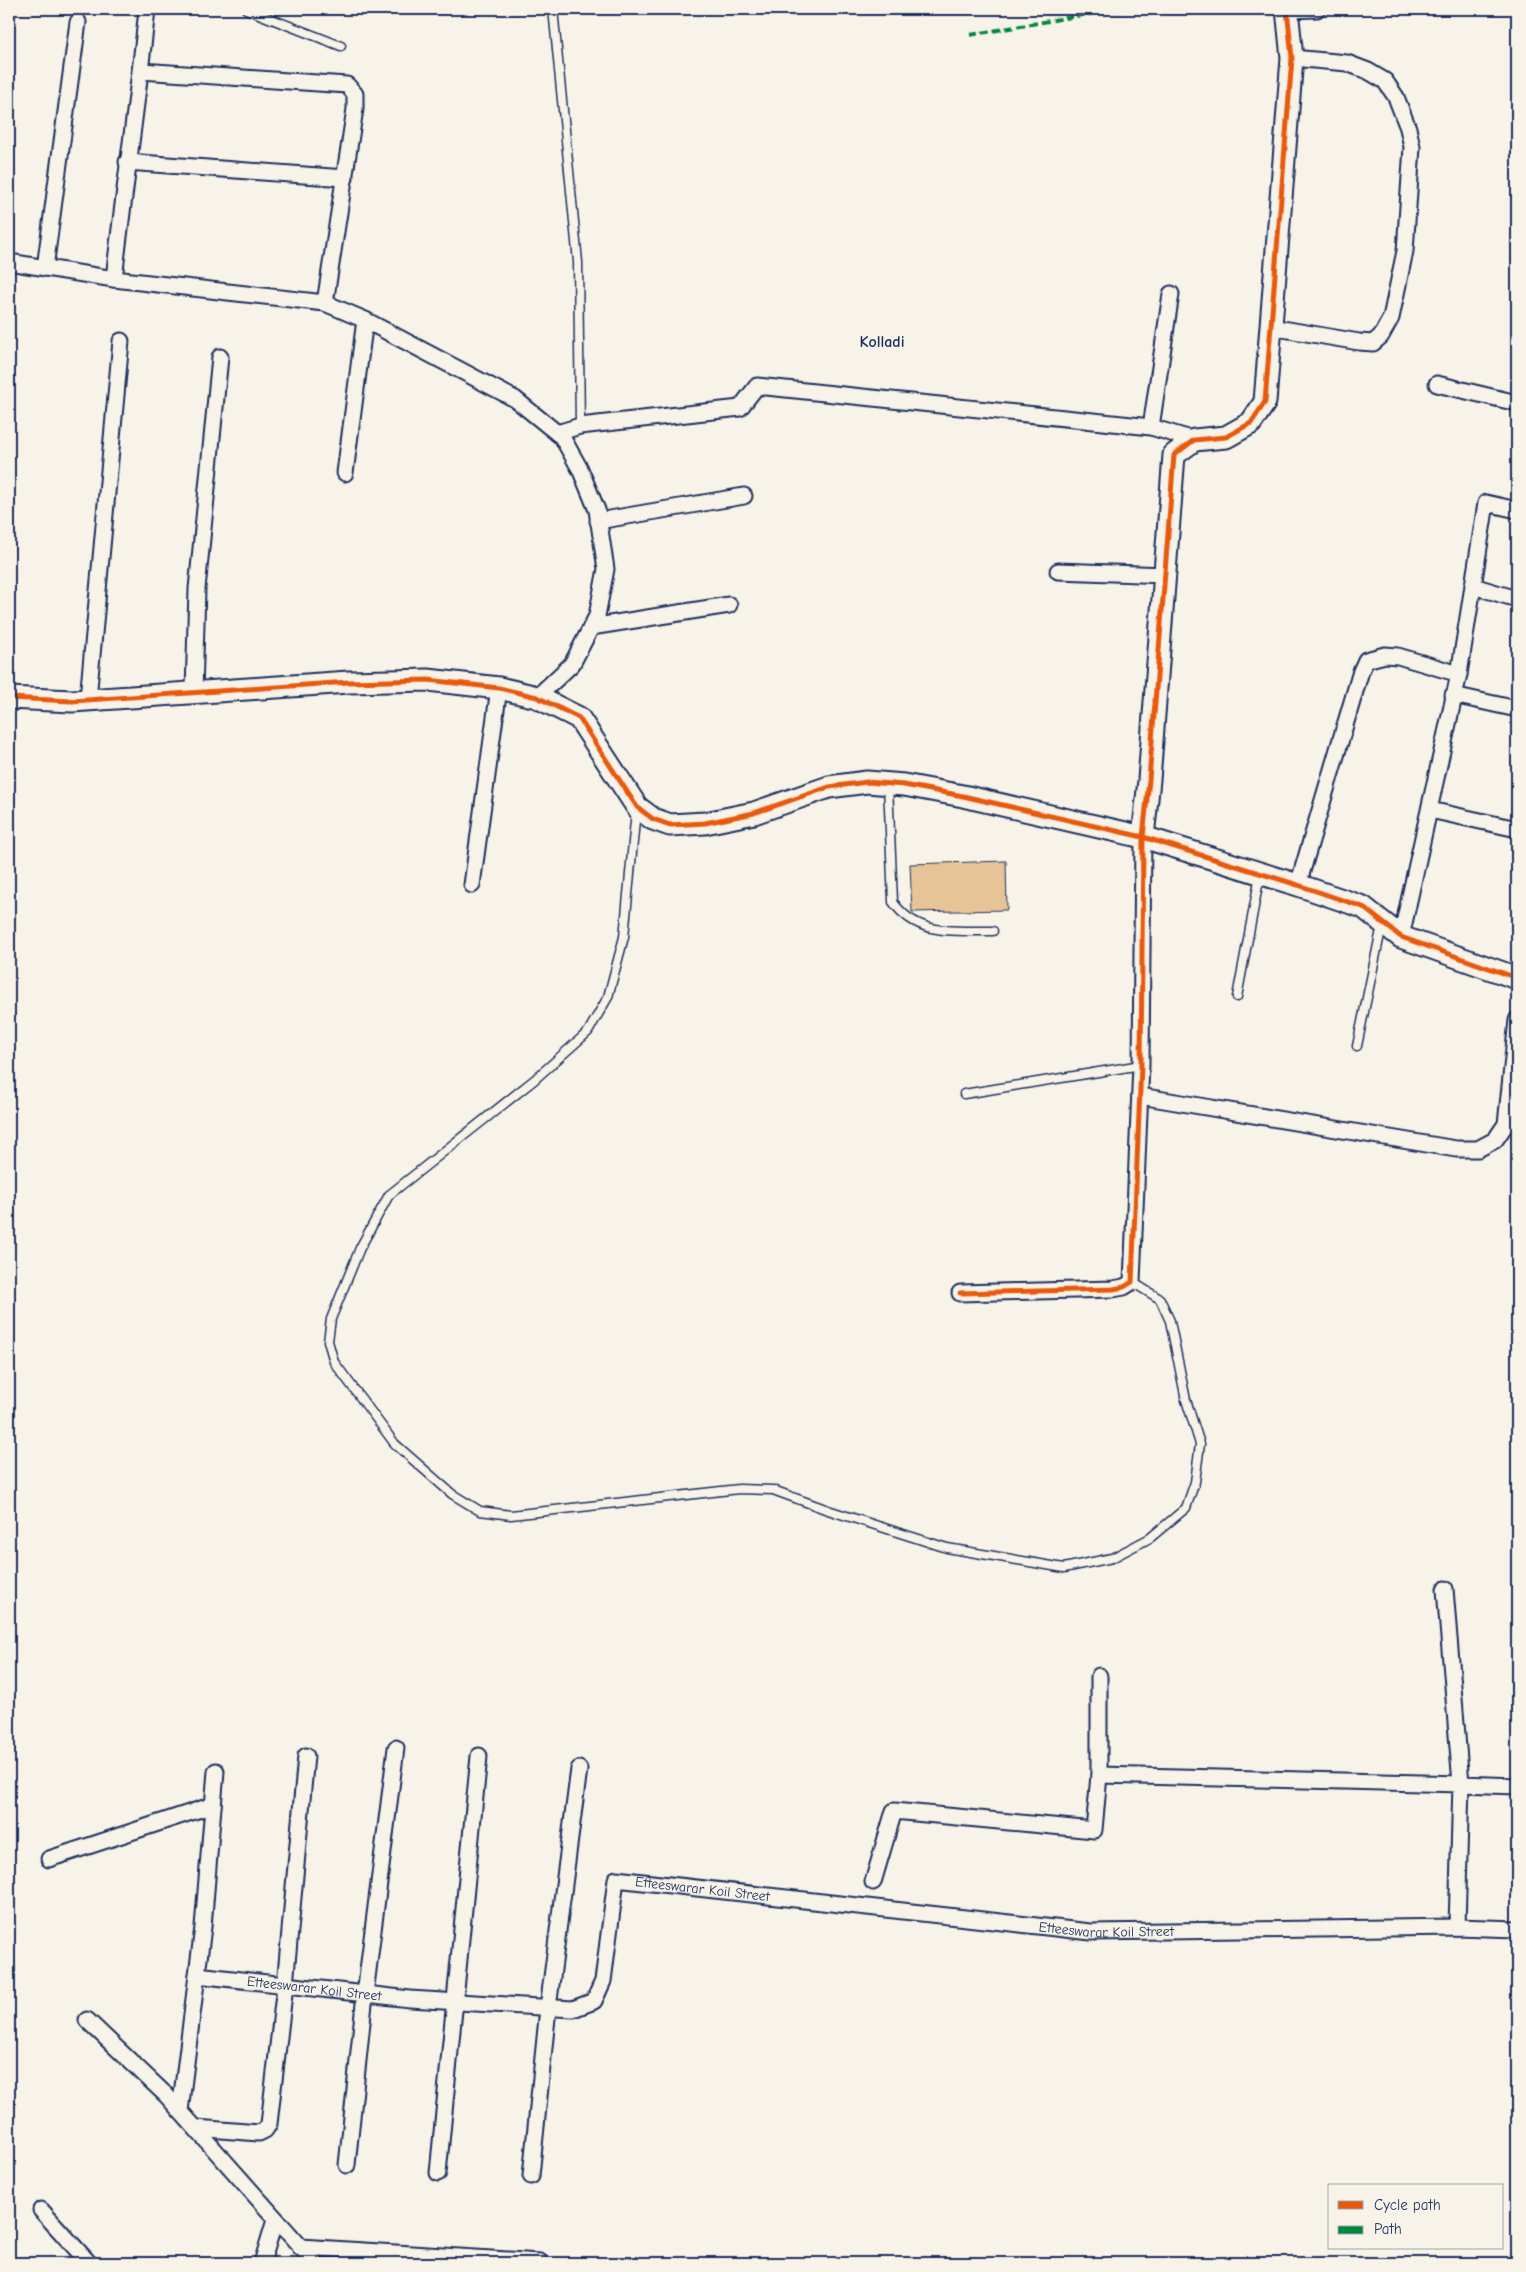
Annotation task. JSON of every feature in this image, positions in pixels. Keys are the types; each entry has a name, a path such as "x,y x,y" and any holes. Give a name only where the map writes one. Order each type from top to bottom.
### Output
{"street":[{"path":"114,279 127,162 148,9"},
{"path":"557,433 580,426 740,408 757,386 1151,426 1194,440 1226,437 1251,423 1265,402 1292,58 1287,10 1317,9"},
{"path":"45,268 78,22"},
{"path":"1271,327 1359,342 1373,343 1381,336 1391,318 1405,250 1411,181 1412,147 1408,128 1396,97 1384,81 1368,71 1347,63 1292,58"},
{"path":"141,71 347,85 355,94 355,109 325,303"},
{"path":"127,162 345,178"},
{"path":"9,262 114,279 325,303 365,320 515,399 562,437 580,468 597,510 606,569 597,616 572,664 537,697"},
{"path":"1151,426 1171,294"},
{"path":"345,473 365,320"},
{"path":"88,699 121,341"},
{"path":"194,692 198,589 220,357"},
{"path":"1437,384 1517,403"},
{"path":"960,1293 1113,1289 1124,1287 1132,1282 1141,1065 1143,837 1166,575 1174,455 1194,440"},
{"path":"598,521 744,496"},
{"path":"1400,938 1459,674 1486,503 1517,510"},
{"path":"1058,571 1166,575"},
{"path":"1473,586 1517,598"},
{"path":"591,627 729,605"},
{"path":"1298,885 1361,671 1366,660 1384,655 1398,656 1459,674"},
{"path":"9,698 88,699 349,682 418,680 499,688 537,697 579,718 636,807 652,819 670,825 705,823 754,813 829,787 866,782 888,783 963,796 1143,837 1298,885 1363,907 1400,938 1517,978"},
{"path":"472,884 499,688"},
{"path":"1453,695 1517,709"},
{"path":"1430,810 1517,829"},
{"path":"1140,1096 1456,1149 1478,1149 1495,1140 1506,1124 1517,1020"},
{"path":"1445,1589 1461,1784 1457,1927"},
{"path":"873,1882 894,1811 1094,1830 1099,1775 1099,1676"},
{"path":"347,2165 365,1994 396,1748"},
{"path":"196,2128 260,2133 269,2124 285,1985 306,1756"},
{"path":"438,2173 479,1756"},
{"path":"531,2176 548,2008 580,1769"},
{"path":"180,2110 197,1975 216,1771"},
{"path":"1099,1775 1517,1786"},
{"path":"49,1859 213,1805"},
{"name":"Etteeswarar Koil Street","path":"197,1975 365,1994 455,2002 573,2009 594,2001 603,1981 616,1879 1091,1932 1457,1927 1517,1929"},
{"path":"87,2020 166,2095 315,2263"},
{"path":"41,2210 89,2263"},
{"path":"262,2263 276,2220"},
{"path":"300,2247 540,2262"}],"lane":[{"path":"246,9 341,46"},
{"path":"553,9 578,262 580,426"},
{"path":"888,783 893,902 903,916 930,929 993,932"},
{"path":"636,807 624,937 608,997 588,1032 534,1080 389,1195 360,1248 331,1319 328,1341 334,1362 395,1444 452,1494 480,1511 511,1515 739,1489 773,1490 828,1510 947,1548 1064,1568 1112,1558 1150,1538 1186,1508 1195,1482 1200,1444 1186,1400 1170,1320 1160,1299 1132,1282"},
{"path":"1237,997 1261,873"},
{"path":"1357,1046 1382,923"},
{"path":"964,1094 1141,1065"}],"building":[{"path":"1006,861 1007,910 912,912 910,864"}],"marked path":[{"path":"970,35 1105,11 1140,9"},
{"path":"1254,9 1287,10"}],"cycle path":[{"path":"960,1293 1113,1289 1124,1287 1132,1282 1141,1065 1143,837 1174,455 1194,440 1226,437 1251,423 1265,402 1292,58 1287,9"},
{"path":"9,698 72,701 349,682 428,680 499,688 537,697 579,718 637,807 653,819 670,825 705,823 754,813 829,787 867,782 904,785 963,796 1143,837 1298,885 1363,907 1401,937 1517,978"}],"district":[{"name":"Kolladi","path":"882,342"}]}
